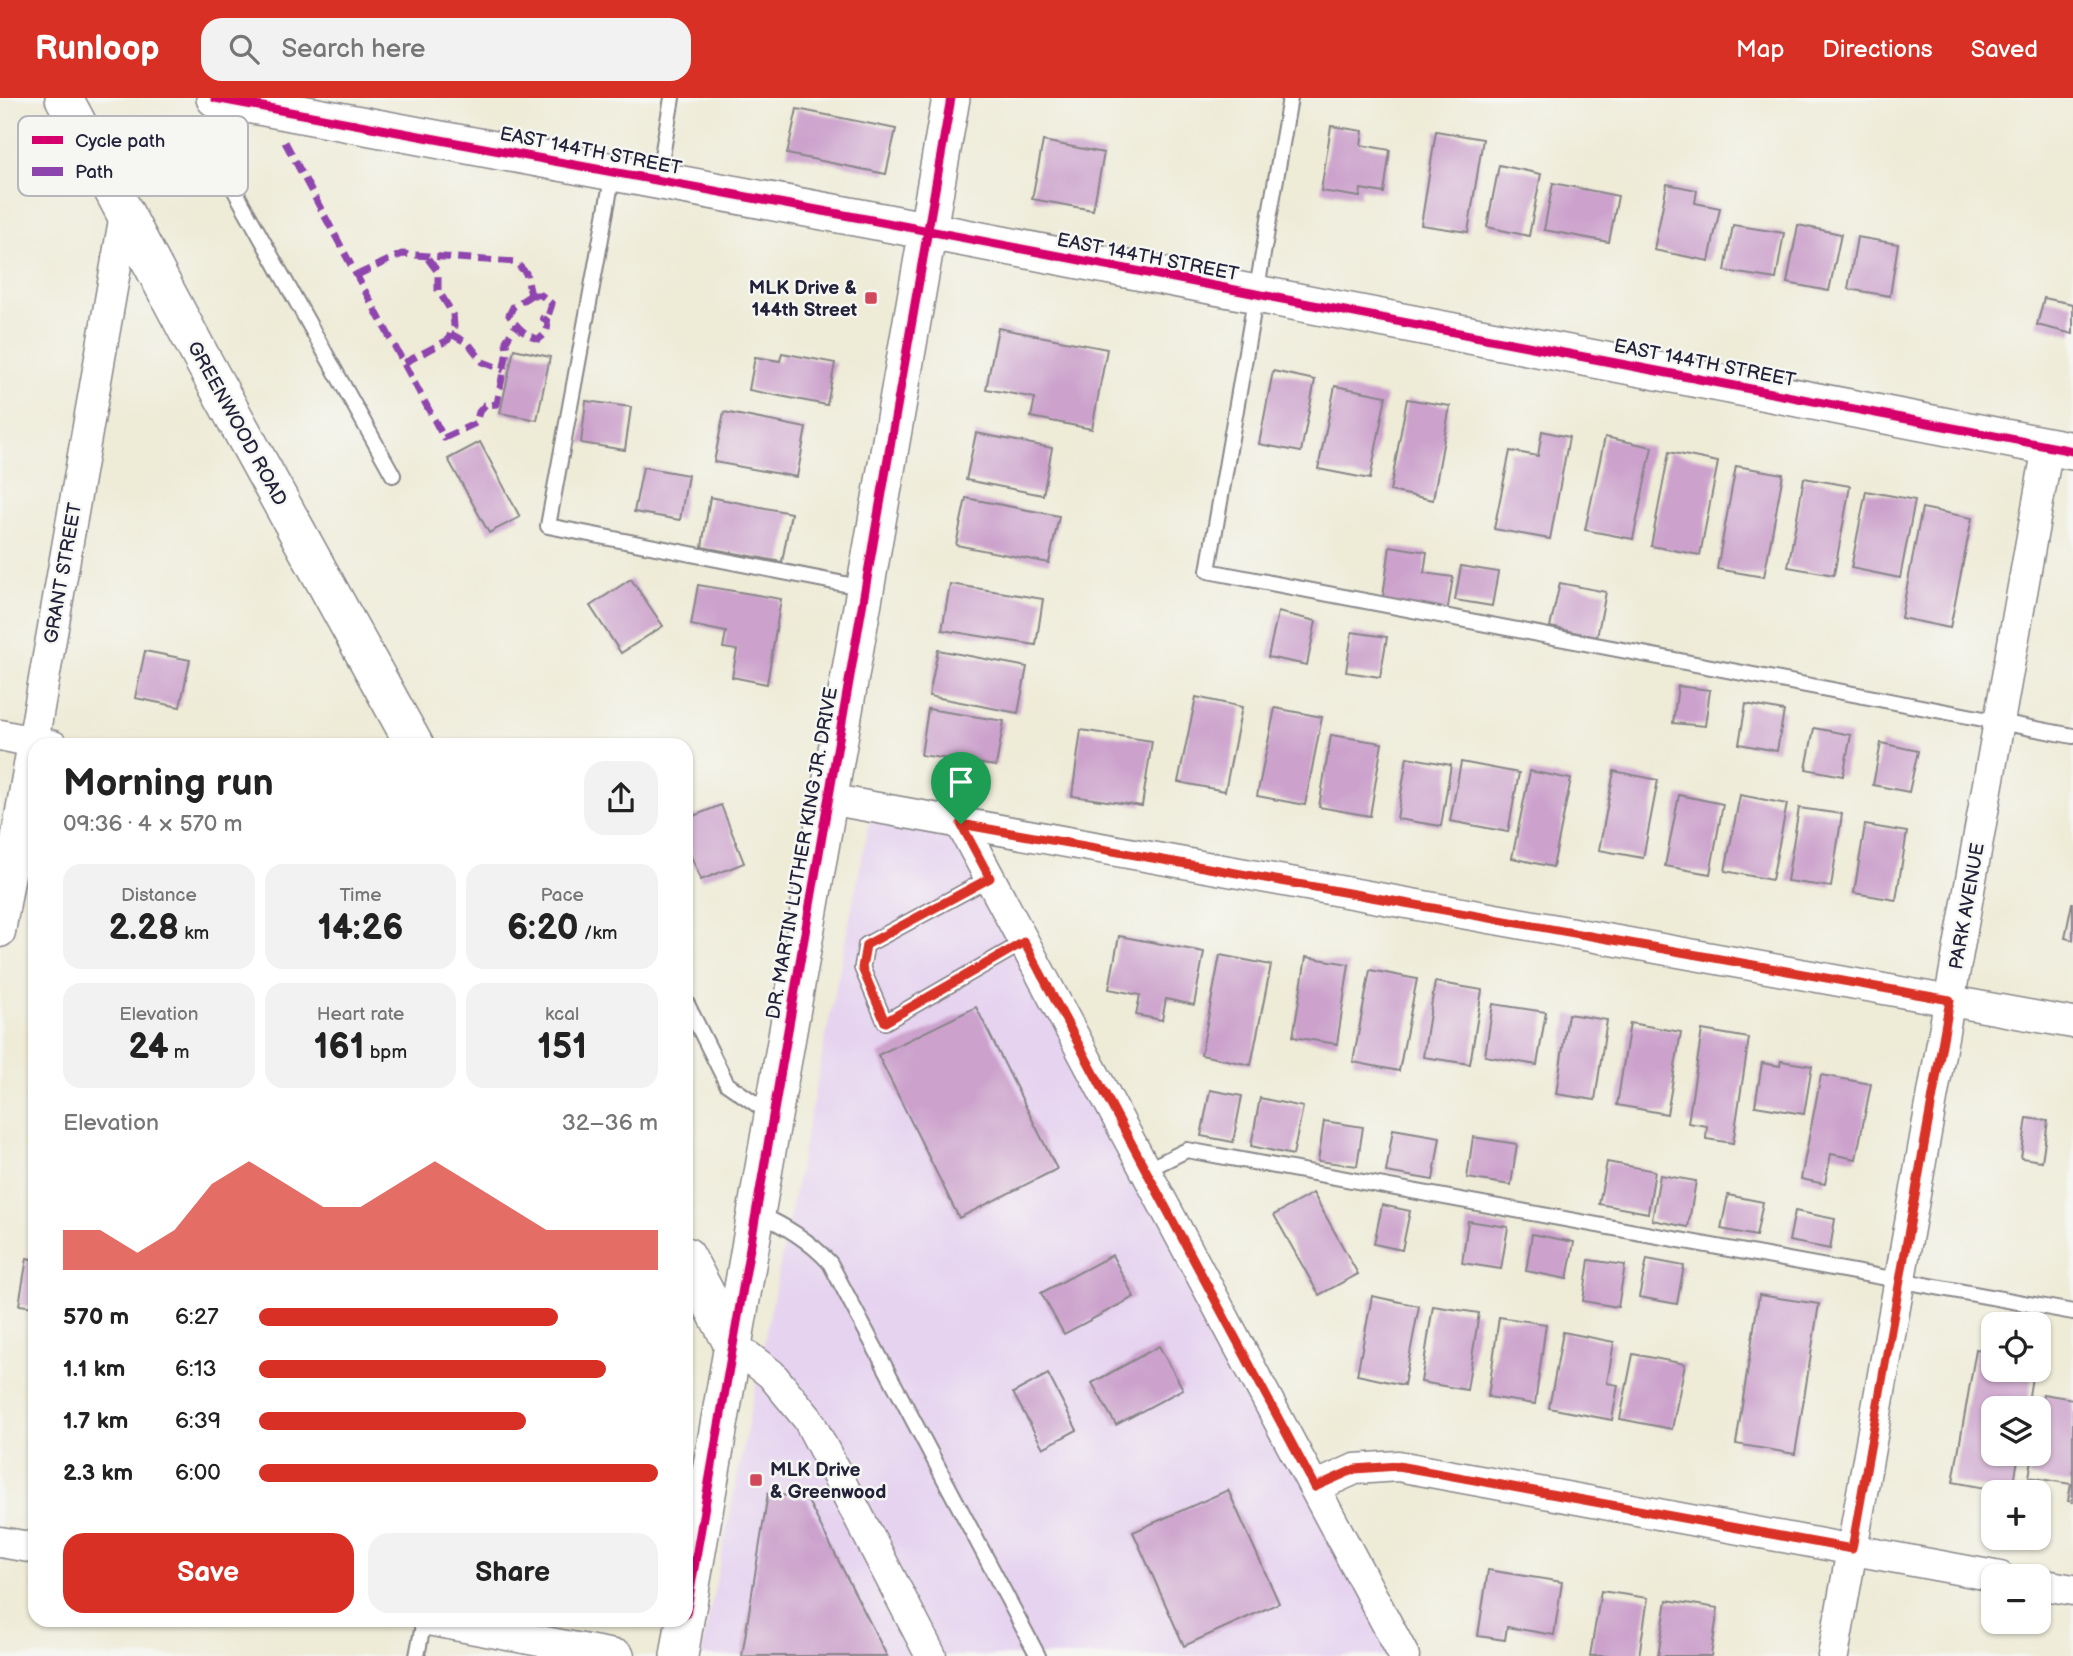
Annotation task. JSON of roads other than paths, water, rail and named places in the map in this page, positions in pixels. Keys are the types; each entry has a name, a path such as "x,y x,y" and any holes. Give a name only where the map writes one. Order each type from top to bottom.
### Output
{"street":[{"name":"GREENWOOD ROAD","path":"64,98 73,116"},
{"name":"EAST 144TH STREET","path":"215,98 928,231 2060,449"},
{"name":"DR. MARTIN LUTHER KING JR. DRIVE","path":"693,1574 951,98"},
{"name":"GREENWOOD ROAD","path":"116,196 411,738"},
{"name":"GRANT STREET","path":"44,738 125,214"},
{"name":"PARK AVENUE","path":"1833,1656 1998,724 2060,449"},
{"path":"0,735 28,740"},
{"path":"828,799 2073,1023"},
{"name":"GRANT STREET","path":"0,932 28,809"},
{"path":"961,824 1404,1656"},
{"path":"693,1269 733,1345 771,1374 808,1419 932,1656"},
{"path":"1315,1487 1355,1469 1398,1466 1981,1573"},
{"path":"0,1542 28,1547"},
{"path":"2051,1586 2073,1590"},
{"path":"464,1627 619,1656"},
{"path":"679,1656 684,1627"}],"lane":[{"path":"213,116 215,98"},
{"path":"658,180 672,98"},
{"path":"1290,98 1208,571 2073,737"},
{"path":"614,172 548,526 865,588"},
{"path":"238,196 393,475"},
{"path":"990,878 866,945 862,968 885,1022 1024,942"},
{"path":"693,1016 727,1084 773,1116"},
{"path":"1146,1170 1187,1150 2073,1312"},
{"path":"756,1213 783,1225 814,1246 830,1263 1038,1656"},
{"path":"418,1656 424,1627"}],"place":[{"name":"MLK Drive & 144th Street","path":"871,298"},
{"name":"MLK Drive & Greenwood","path":"756,1480"}]}
